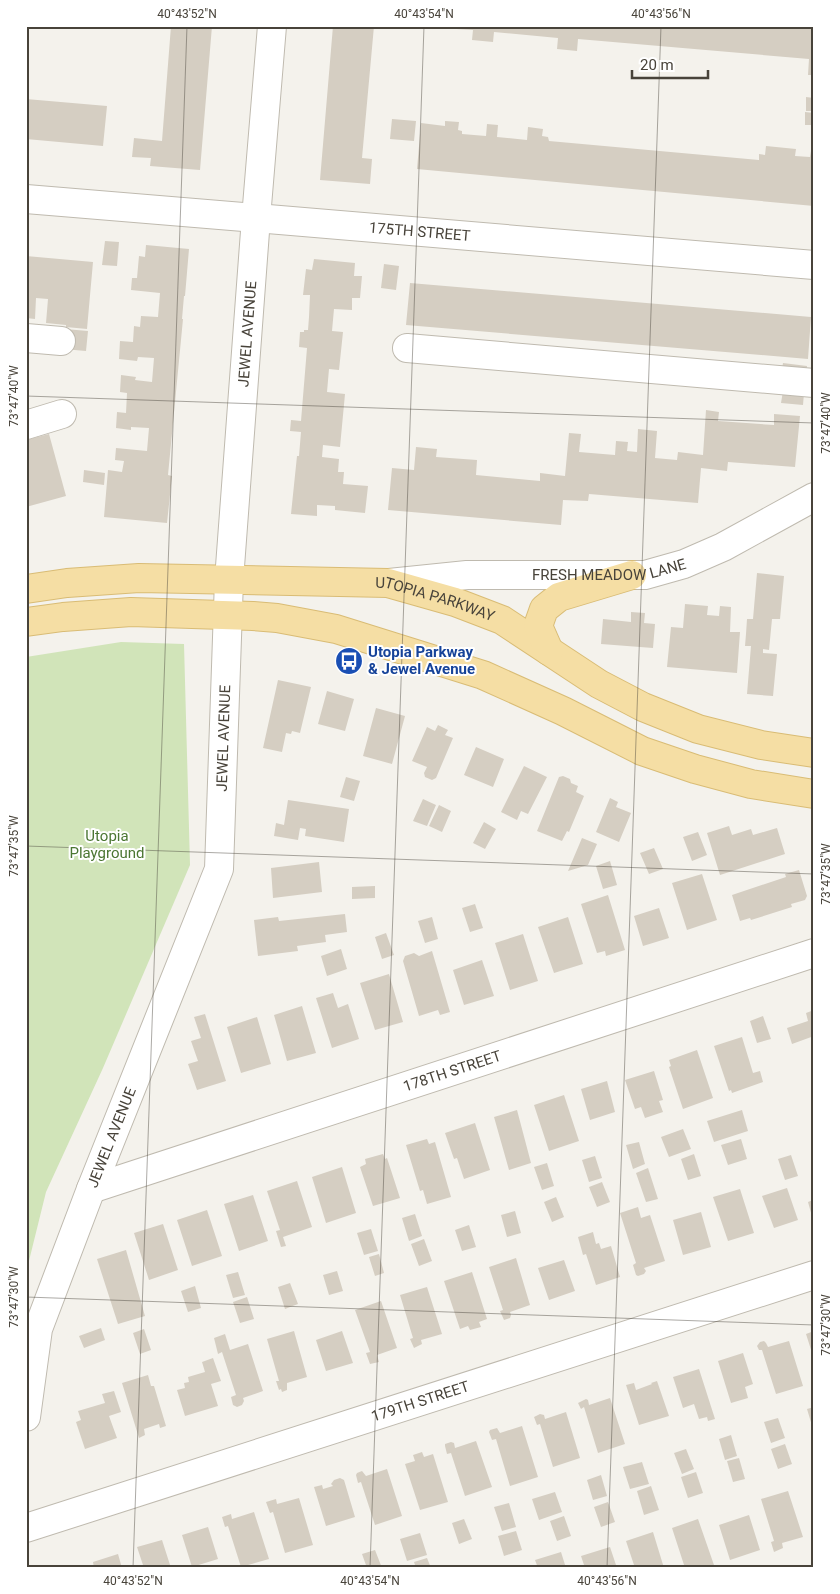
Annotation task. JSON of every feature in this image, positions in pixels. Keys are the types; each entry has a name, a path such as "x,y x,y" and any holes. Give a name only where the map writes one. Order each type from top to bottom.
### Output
{"main road":[{"path":"549,651 538,626 544,609 560,598 632,575"},
{"name":"UTOPIA PARKWAY","path":"26,590 67,583 139,578 388,583 455,602 502,620 599,684 643,707 698,729 761,745 814,753"},
{"path":"26,622 131,612 253,616 277,618 336,629 482,675 563,710 642,751 695,769 751,784 814,794"}],"street":[{"name":"JEWEL AVENUE","path":"26,1417 38,1329 91,1189 219,869 229,580 272,26"},
{"name":"175TH STREET","path":"26,200 814,266"},
{"path":"26,338 61,341"},
{"path":"407,348 814,384"},
{"path":"26,425 62,414"},
{"name":"FRESH MEADOW LANE","path":"388,583 467,575 645,574 684,564 723,547 814,497"},
{"name":"178TH STREET","path":"91,1189 814,953"},
{"name":"179TH STREET","path":"26,1528 814,1275"}],"green space":[{"name":"Utopia Playground","path":"121,642 184,644 190,865 103,1068 46,1192 26,1273 26,657"}],"building":[{"path":"171,26 212,26 200,170 150,166 151,158 132,157 134,138 162,141"},
{"path":"333,26 374,26 362,158 372,159 370,184 320,180"},
{"path":"439,26 814,26 814,75 808,75 809,59 578,39 577,51 557,49 558,38 494,32 493,42 472,40 473,30 439,28"},
{"path":"806,97 814,98 814,111 806,111"},
{"path":"26,99 107,106 103,146 26,139"},
{"path":"805,112 814,113 814,125 805,125"},
{"path":"392,119 416,121 414,141 390,139"},
{"path":"445,121 459,122 458,130 462,131 462,134 486,136 487,124 498,125 497,137 527,140 528,127 543,129 542,136 548,137 549,141 759,160 759,154 765,155 766,146 796,149 795,156 810,157 812,145 814,146 814,206 417,169 421,123 445,126"},
{"path":"105,241 119,242 117,266 102,265"},
{"path":"146,245 189,249 168,475 172,476 167,523 104,517 108,470 122,472 124,461 115,460 116,448 147,451 149,428 131,427 131,430 116,428 117,412 126,413 127,393 120,392 121,375 136,377 135,380 152,382 154,358 138,357 137,361 119,359 120,341 133,342 134,326 140,327 141,316 158,317 160,293 131,290 132,278 137,278 139,256 145,257"},
{"path":"26,256 93,262 87,329 46,323 48,299 36,298 35,319 26,318"},
{"path":"314,259 355,263 354,276 362,276 360,298 352,298 352,310 334,309 332,331 343,332 339,370 329,369 327,392 345,394 340,447 323,445 322,457 339,459 338,472 344,472 343,484 368,486 365,513 335,510 335,506 317,505 317,516 291,514 301,432 290,431 291,420 301,421 307,348 299,347 300,332 308,330 310,295 303,295 306,269 312,270"},
{"path":"384,264 399,266 396,290 381,288"},
{"path":"410,283 811,317 808,359 406,325"},
{"path":"65,329 88,331 86,351 63,349"},
{"path":"783,363 807,366 806,378 781,375"},
{"path":"783,391 804,393 803,405 781,403"},
{"path":"706,410 719,412 718,421 774,425 774,414 800,416 795,467 728,462 727,471 701,468 698,503 589,494 588,501 563,500 561,525 388,510 392,468 414,470 416,447 437,449 436,457 477,460 476,475 540,481 540,473 565,476 569,433 581,434 579,452 615,455 616,441 628,442 627,451 637,452 638,429 657,431 655,458 677,460 678,452 703,455"},
{"path":"49,434 66,496 26,507 26,440"},
{"path":"84,470 105,473 104,485 83,482"},
{"path":"757,573 784,576 780,619 772,619 769,650 763,649 763,653 777,654 773,696 747,694 751,646 745,646 747,619 753,619"},
{"path":"685,604 708,606 707,615 719,616 720,606 731,607 730,632 740,632 737,673 667,667 671,627 683,628"},
{"path":"631,612 645,613 644,623 655,624 653,648 601,644 603,619 631,622"},
{"path":"278,680 311,687 300,733 292,731 291,734 286,733 282,752 263,748"},
{"path":"327,691 354,699 345,731 318,724"},
{"path":"376,708 405,716 392,764 363,756"},
{"path":"438,725 448,730 445,735 453,738 436,778 432,780 425,777 424,773 427,767 412,761 427,727 435,731"},
{"path":"476,747 504,759 493,787 464,775"},
{"path":"524,766 547,777 528,814 521,811 517,820 501,812"},
{"path":"563,776 578,786 576,792 584,796 569,832 567,831 562,841 537,831 559,777"},
{"path":"346,777 360,781 354,801 340,797"},
{"path":"610,798 618,802 616,807 631,813 619,842 596,832"},
{"path":"423,799 436,805 427,826 413,821"},
{"path":"288,800 349,809 344,842 305,836 306,829 300,828 298,840 274,836 276,823 284,825"},
{"path":"439,805 451,811 442,832 429,826"},
{"path":"484,822 496,829 485,849 473,843"},
{"path":"729,826 732,835 751,829 753,835 777,828 785,854 720,875 707,833"},
{"path":"698,832 707,855 692,861 683,837"},
{"path":"582,838 597,844 588,865 568,871"},
{"path":"654,848 663,869 649,874 640,853"},
{"path":"610,861 617,885 603,889 596,866"},
{"path":"319,862 322,892 273,898 271,868"},
{"path":"799,870 807,896 805,900 791,904 792,907 751,920 750,918 740,921 732,895 786,877 785,874"},
{"path":"702,874 717,920 687,930 672,883"},
{"path":"375,886 375,898 352,899 352,887"},
{"path":"608,895 625,950 606,956 605,951 597,953 581,904"},
{"path":"475,904 483,928 470,932 462,908"},
{"path":"659,908 669,938 643,946 634,916"},
{"path":"345,914 347,932 325,935 326,942 297,946 298,951 258,956 254,920 278,917 279,921"},
{"path":"432,917 438,939 425,943 418,921"},
{"path":"568,917 583,964 554,973 538,927"},
{"path":"386,933 394,955 382,959 375,937"},
{"path":"523,934 538,981 510,990 495,943"},
{"path":"341,949 347,969 327,976 321,956"},
{"path":"432,951 450,1012 440,1015 438,1010 419,1016 403,961 405,956 414,953 419,956"},
{"path":"482,960 494,996 464,1005 453,970"},
{"path":"389,974 403,1022 375,1030 360,983"},
{"path":"333,993 338,1008 348,1004 359,1039 332,1048 316,998"},
{"path":"302,1006 316,1053 287,1061 274,1015"},
{"path":"814,1010 814,1036 792,1044 787,1028 808,1021 806,1013"},
{"path":"205,1014 226,1081 197,1090 188,1064 198,1061 191,1041 201,1038 194,1017"},
{"path":"763,1016 771,1039 757,1043 750,1021"},
{"path":"257,1017 271,1064 241,1073 227,1027"},
{"path":"742,1037 753,1073 760,1071 763,1082 732,1093 731,1090 729,1091 714,1046"},
{"path":"697,1050 713,1098 683,1109 669,1067 671,1066 669,1060"},
{"path":"654,1071 663,1100 659,1101 663,1112 645,1118 641,1107 635,1109 625,1080"},
{"path":"607,1081 615,1112 590,1120 581,1089"},
{"path":"564,1095 579,1141 549,1151 534,1105"},
{"path":"517,1110 531,1163 509,1170 494,1117"},
{"path":"742,1110 748,1131 714,1142 707,1121"},
{"path":"475,1123 490,1170 464,1179 457,1158 454,1159 445,1133"},
{"path":"683,1129 691,1149 669,1157 661,1137"},
{"path":"427,1139 429,1144 435,1142 451,1197 427,1204 423,1190 420,1191 406,1145"},
{"path":"741,1139 747,1159 728,1165 721,1145"},
{"path":"639,1142 645,1164 633,1169 626,1145"},
{"path":"383,1154 385,1159 387,1158 400,1198 373,1206 360,1167 366,1164 365,1159"},
{"path":"694,1154 701,1176 688,1180 681,1159"},
{"path":"791,1155 798,1176 785,1180 778,1159"},
{"path":"595,1156 602,1178 589,1182 582,1160"},
{"path":"547,1163 554,1186 542,1190 534,1167"},
{"path":"342,1167 356,1213 326,1223 312,1177"},
{"path":"648,1168 658,1199 646,1202 636,1173"},
{"path":"297,1181 312,1227 283,1237 286,1246 281,1247 276,1231 280,1230 267,1191"},
{"path":"602,1182 610,1202 597,1207 589,1187"},
{"path":"787,1188 798,1220 774,1228 762,1196"},
{"path":"740,1189 754,1233 728,1241 713,1197"},
{"path":"814,1194 813,1220 808,1202 813,1200 811,1195"},
{"path":"253,1195 268,1241 239,1251 224,1204"},
{"path":"556,1197 564,1217 552,1222 544,1202"},
{"path":"638,1207 641,1218 650,1215 665,1261 644,1268 646,1271 644,1274 638,1276 633,1265 636,1263 620,1213"},
{"path":"207,1210 222,1256 192,1266 177,1220"},
{"path":"515,1211 521,1233 507,1237 501,1215"},
{"path":"701,1212 711,1247 683,1255 673,1220"},
{"path":"415,1214 422,1236 409,1241 402,1218"},
{"path":"163,1224 178,1270 149,1280 134,1233"},
{"path":"469,1225 476,1247 462,1251 455,1230"},
{"path":"371,1229 378,1251 364,1255 357,1233"},
{"path":"593,1232 596,1244 599,1243 601,1249 611,1246 620,1277 596,1285 586,1254 583,1255 578,1237"},
{"path":"424,1239 432,1261 419,1266 411,1244"},
{"path":"126,1250 145,1316 118,1324 97,1259"},
{"path":"379,1254 384,1273 375,1276 369,1257"},
{"path":"516,1258 530,1305 510,1312 510,1318 504,1320 500,1311 503,1310 489,1267"},
{"path":"564,1260 575,1291 549,1300 538,1268"},
{"path":"337,1271 343,1291 329,1295 323,1275"},
{"path":"238,1272 245,1295 233,1298 226,1275"},
{"path":"472,1272 487,1319 479,1322 481,1327 470,1330 468,1326 460,1329 444,1281"},
{"path":"290,1283 298,1304 285,1309 278,1287"},
{"path":"195,1286 201,1308 188,1312 181,1291"},
{"path":"427,1287 442,1334 421,1340 422,1344 414,1348 410,1339 413,1338 400,1295"},
{"path":"247,1297 254,1319 240,1323 233,1302"},
{"path":"381,1301 397,1348 377,1355 379,1362 370,1364 366,1353 370,1352 355,1310"},
{"path":"101,1328 105,1340 84,1348 79,1336"},
{"path":"144,1329 151,1350 140,1354 133,1333"},
{"path":"294,1331 307,1377 287,1383 287,1390 282,1392 281,1389 279,1390 276,1381 279,1381 267,1339"},
{"path":"342,1331 353,1363 326,1371 316,1340"},
{"path":"814,1331 814,1356 813,1356 806,1334"},
{"path":"225,1334 230,1350 248,1344 263,1391 243,1398 242,1405 237,1407 233,1405 231,1397 236,1395 222,1352 218,1354 214,1338"},
{"path":"764,1341 768,1347 789,1341 803,1386 776,1394 762,1350 759,1350 757,1346 760,1342"},
{"path":"743,1353 753,1384 745,1387 748,1398 731,1403 718,1361"},
{"path":"213,1358 221,1381 211,1384 218,1406 185,1416 177,1390 185,1388 184,1383 189,1382 188,1377 205,1372 202,1362"},
{"path":"699,1369 715,1419 708,1421 707,1417 699,1419 694,1404 683,1408 673,1377"},
{"path":"148,1375 151,1386 154,1386 166,1426 160,1428 159,1424 144,1429 145,1435 139,1438 122,1383"},
{"path":"657,1381 669,1416 639,1425 626,1385 634,1383 636,1390"},
{"path":"114,1391 121,1412 109,1416 117,1438 85,1449 76,1422 81,1420 78,1411 105,1403 102,1394"},
{"path":"610,1398 625,1444 598,1453 584,1407 581,1409 578,1403 586,1399 589,1405"},
{"path":"814,1407 814,1429 813,1429 807,1409"},
{"path":"566,1412 580,1458 553,1467 540,1424 537,1425 534,1417 540,1414 544,1415 545,1419"},
{"path":"778,1418 785,1438 771,1443 764,1422"},
{"path":"522,1426 538,1477 510,1486 496,1439 492,1440 489,1432 497,1428 500,1433"},
{"path":"731,1435 737,1456 725,1460 719,1439"},
{"path":"476,1441 492,1487 465,1496 451,1453 447,1454 445,1444 454,1443 455,1448"},
{"path":"785,1444 792,1464 778,1469 771,1449"},
{"path":"686,1449 694,1469 682,1474 674,1453"},
{"path":"422,1452 424,1457 433,1454 448,1502 420,1510 405,1464 415,1461 413,1455"},
{"path":"739,1458 745,1479 733,1482 727,1461"},
{"path":"642,1462 649,1484 630,1489 623,1467"},
{"path":"387,1469 402,1516 375,1525 361,1482 358,1483 356,1475 362,1471 366,1476"},
{"path":"696,1472 703,1493 688,1498 681,1477"},
{"path":"601,1475 607,1496 593,1500 587,1480"},
{"path":"340,1478 344,1480 355,1517 326,1526 314,1487 322,1485 323,1489 333,1486 331,1484 334,1480"},
{"path":"651,1486 659,1510 644,1515 637,1491"},
{"path":"788,1491 803,1537 782,1543 783,1548 774,1552 771,1542 774,1541 761,1499"},
{"path":"555,1492 562,1512 539,1520 532,1499"},
{"path":"299,1498 313,1545 285,1553 273,1512 270,1513 266,1502 276,1499 277,1504"},
{"path":"608,1502 615,1522 601,1527 594,1507"},
{"path":"509,1503 516,1527 502,1531 494,1507"},
{"path":"254,1512 269,1559 241,1567 228,1526 225,1527 222,1517 231,1514 232,1519"},
{"path":"749,1515 760,1550 730,1560 719,1525"},
{"path":"564,1516 571,1536 557,1541 550,1521"},
{"path":"464,1519 472,1539 459,1544 452,1523"},
{"path":"698,1519 714,1565 706,1568 685,1568 672,1528"},
{"path":"208,1527 218,1559 192,1567 182,1535"},
{"path":"516,1531 522,1550 504,1556 498,1536"},
{"path":"653,1532 664,1568 635,1568 626,1541"},
{"path":"420,1533 427,1555 407,1561 400,1539"},
{"path":"162,1540 171,1568 144,1568 137,1547"},
{"path":"610,1547 617,1568 585,1568 581,1556"},
{"path":"375,1550 382,1568 367,1568 362,1554"},
{"path":"561,1552 566,1568 538,1568 535,1560"},
{"path":"118,1554 122,1568 94,1568 93,1562"},
{"path":"427,1558 431,1568 416,1568 414,1562"}],"place":[{"name":"Utopia Parkway & Jewel Avenue","path":"349,661"}]}
